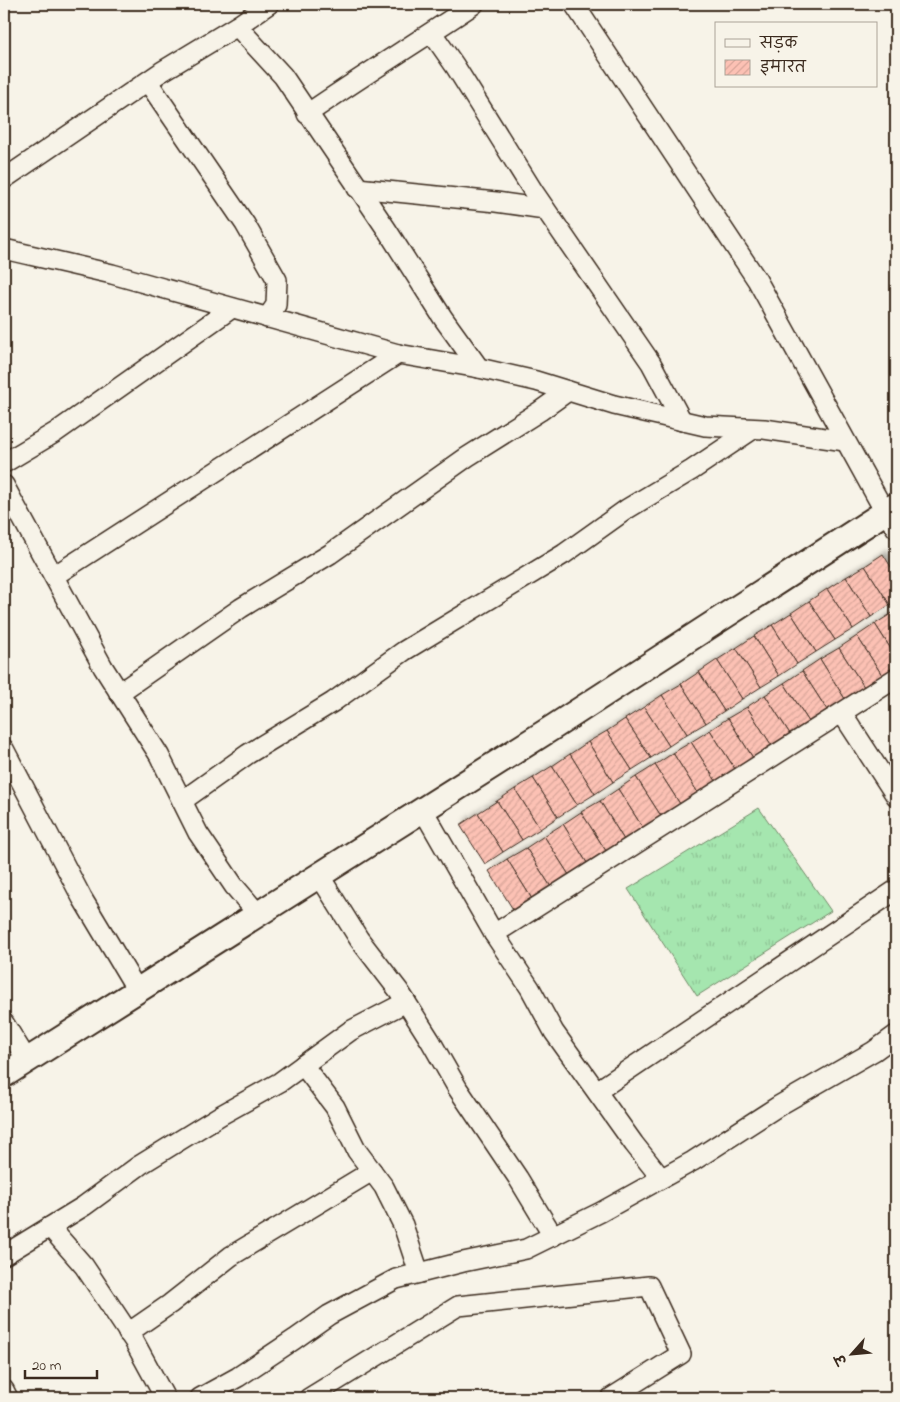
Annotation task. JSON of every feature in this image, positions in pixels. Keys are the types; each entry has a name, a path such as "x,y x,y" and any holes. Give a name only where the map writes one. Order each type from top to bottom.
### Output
{"street":[{"path":"4,179 148,82 238,26 269,4"},
{"path":"307,114 368,72 432,33 474,4"},
{"path":"4,1075 892,515 846,441 758,280 574,4"},
{"path":"238,26 282,76 478,368"},
{"path":"432,33 456,66 545,209 651,363 682,421"},
{"path":"148,82 245,224 277,280 276,305 267,318"},
{"path":"357,188 496,202 545,209"},
{"path":"4,249 112,274 398,354 536,380 614,405 682,421 705,426 753,428 846,441"},
{"path":"4,463 56,432 122,388 232,308"},
{"path":"54,576 398,354"},
{"path":"120,693 241,608 330,554 467,457 568,391"},
{"path":"182,801 248,754 333,702 404,651 564,554 627,509 692,470 753,428"},
{"path":"4,485 102,667 159,755 198,833 234,886 258,914"},
{"path":"494,934 896,678"},
{"path":"842,713 896,796"},
{"path":"4,749 82,898 137,990"},
{"path":"423,810 494,934 530,988 554,1032 634,1144 662,1178"},
{"path":"319,875 359,939 406,1002 458,1089 518,1178 553,1236"},
{"path":"597,1091 896,890"},
{"path":"4,1255 84,1206 140,1164 220,1115 280,1082 350,1031 406,1002"},
{"path":"4,1023 27,1060"},
{"path":"200,1398 238,1377 328,1315 396,1279 463,1262 526,1250 553,1236 693,1160 780,1104 874,1051 896,1035"},
{"path":"303,1065 335,1107 357,1152 384,1186 404,1225 419,1273"},
{"path":"128,1333 170,1304 231,1256 372,1171"},
{"path":"50,1227 84,1266 128,1333 165,1398"},
{"path":"309,1398 458,1306 649,1286 681,1354 611,1398"},
{"path":"4,1390 8,1398"}],"green space":[{"path":"759,808 831,911 697,996 628,889"}],"building":[{"path":"883,554 896,575 896,601 890,605 865,566"},
{"path":"865,566 890,605 871,617 846,577"},
{"path":"846,577 871,617 853,629 827,589"},
{"path":"827,589 853,629 835,640 809,601"},
{"path":"809,601 835,640 816,652 791,613"},
{"path":"894,612 896,616 896,657 875,624"},
{"path":"791,613 816,652 797,664 772,625"},
{"path":"875,624 896,657 896,666 882,675 857,636"},
{"path":"772,625 797,664 779,676 754,636"},
{"path":"754,636 779,676 761,687 736,648"},
{"path":"857,636 882,675 864,687 839,648"},
{"path":"736,648 761,687 742,699 717,660"},
{"path":"839,648 864,687 845,699 820,659"},
{"path":"820,659 845,699 827,710 802,671"},
{"path":"717,660 742,699 724,711 699,672"},
{"path":"802,671 827,710 809,722 784,683"},
{"path":"699,672 724,711 706,723 681,684"},
{"path":"784,683 809,722 790,734 765,695"},
{"path":"681,684 706,723 687,734 662,695"},
{"path":"662,695 687,734 669,746 644,707"},
{"path":"765,695 790,734 772,746 747,707"},
{"path":"644,707 669,746 651,758 625,719"},
{"path":"747,707 772,746 753,758 728,718"},
{"path":"728,718 753,758 735,769 710,730"},
{"path":"625,719 651,758 632,770 607,731"},
{"path":"710,730 735,769 716,781 691,742"},
{"path":"607,731 632,770 613,782 588,742"},
{"path":"588,742 613,782 595,794 570,754"},
{"path":"691,742 716,781 698,793 673,753"},
{"path":"673,753 698,793 680,804 655,765"},
{"path":"570,754 595,794 577,805 552,766"},
{"path":"655,765 680,804 661,816 636,777"},
{"path":"552,766 577,805 558,817 533,778"},
{"path":"636,777 661,816 643,828 618,789"},
{"path":"533,778 558,817 540,829 515,789"},
{"path":"515,789 540,829 522,840 497,801"},
{"path":"618,789 643,828 624,840 600,801"},
{"path":"497,801 522,840 503,852 478,813"},
{"path":"600,801 624,840 606,851 581,812"},
{"path":"581,812 606,851 587,863 563,824"},
{"path":"478,813 503,852 485,864 460,825"},
{"path":"563,824 587,863 569,875 544,836"},
{"path":"544,836 569,875 551,887 526,848"},
{"path":"526,848 551,887 532,899 507,859"},
{"path":"507,859 532,899 514,911 489,871"}]}
